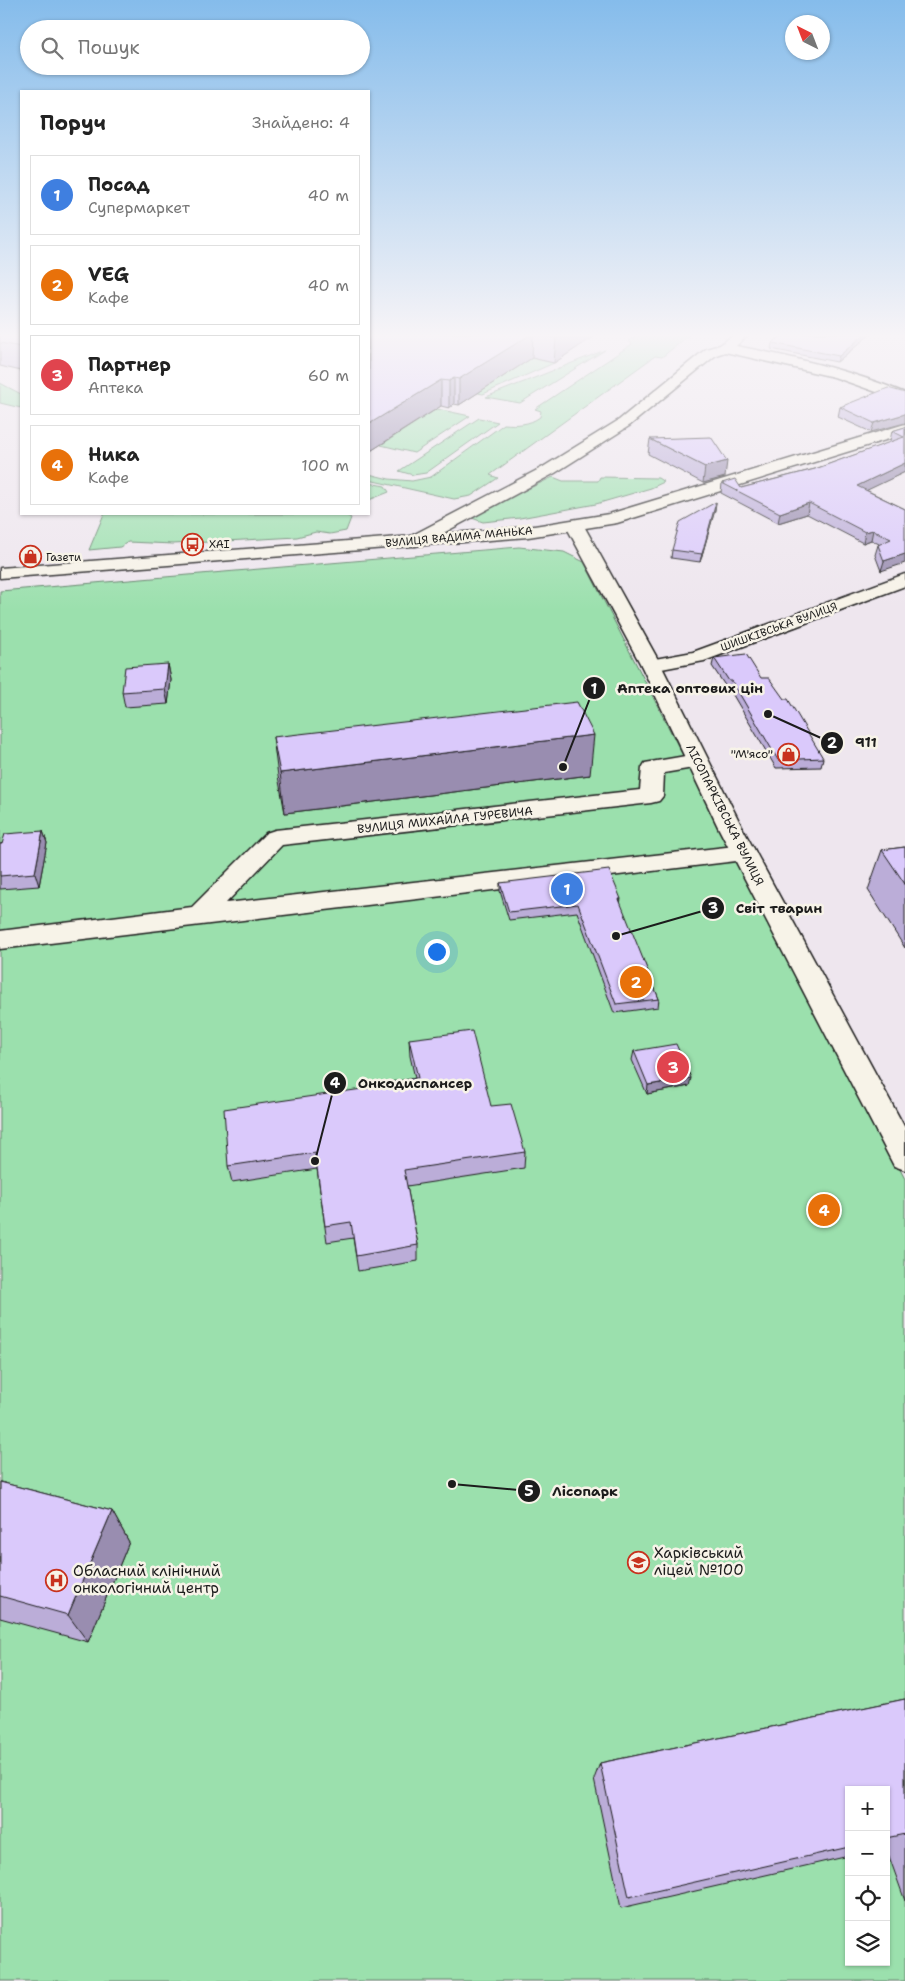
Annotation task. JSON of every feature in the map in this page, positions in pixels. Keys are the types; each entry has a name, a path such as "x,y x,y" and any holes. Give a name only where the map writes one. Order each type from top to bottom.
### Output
{"street":[{"path":"415,540 548,470 620,425"},
{"name":"ВУЛИЦЯ ВАДИМА МАНЬКА","path":"0,573 528,532 575,526 631,513 905,429"},
{"name":"ЛІСОПАРКІВСЬКА ВУЛИЦЯ","path":"575,526 651,665 744,853 905,1157"},
{"name":"ШИШКІВСЬКА ВУЛИЦЯ","path":"651,665 696,656 905,580"},
{"name":"ВУЛИЦЯ МИХАЙЛА ГУРЕВИЧА","path":"200,916 275,838 650,796 653,768 697,761"},
{"path":"0,940 744,853"}],"green space":[{"path":"411,425 456,425 414,453 381,445"},
{"path":"468,425 493,425 426,473 413,475 399,471"},
{"path":"502,425 559,425 490,475 498,478 471,496 454,499 370,480 370,474 389,479 412,481 431,477"},
{"path":"553,477 563,481 598,481 600,477 658,478 664,482 651,488 596,504 520,518 483,522 469,517"},
{"path":"370,483 385,486 389,492 370,500"},
{"path":"104,515 346,515 351,518 346,531 330,534 316,532 297,537 173,544 128,542 120,547 89,550"},
{"path":"519,547 564,552 584,562 722,832 905,1179 905,1981 0,1981 0,591"}],"building":[{"path":"905,427 905,463 857,486 905,509 905,554 884,561 878,545 891,539 873,530 865,532 809,503 780,513 722,483 735,479 741,488 815,469 904,437 892,431"},
{"path":"711,437 727,461 705,467 650,439"},
{"path":"716,502 702,554 672,550 680,522"},
{"path":"746,654 761,678 769,678 784,699 788,699 823,758 778,760 732,681 729,681 714,658"},
{"path":"168,664 165,689 122,692 125,667"},
{"path":"577,702 594,735 280,773 273,737"},
{"path":"43,831 35,873 0,876 0,844 2,844 5,834"},
{"path":"905,847 905,884 882,850"},
{"path":"609,870 659,999 616,1004 578,904 509,912 500,883"},
{"path":"472,1031 491,1106 511,1104 525,1152 404,1170 418,1245 356,1256 351,1222 325,1226 315,1153 228,1166 224,1109 369,1088 368,1085 418,1078 409,1039"},
{"path":"676,1044 691,1078 648,1085 634,1051"},
{"name":"Обласний клінічний онкологічний центр","path":"0,1482 112,1511 68,1615 0,1596"},
{"path":"905,1699 905,1834 890,1837 890,1786 845,1786 845,1848 629,1897 600,1763"}],"place":[{"name":"ХАІ","path":"193,544"},
{"name":"Газети","path":"30,557"},
{"name":"911","path":"768,714"},
{"name":"\"М'ясо\"","path":"789,754"},
{"name":"Аптека оптових цін","path":"563,767"},
{"name":"Посад","path":"567,889"},
{"name":"Світ тварин","path":"616,936"},
{"name":"VEG","path":"636,982"},
{"name":"Партнер","path":"673,1067"},
{"name":"Онкодиспансер","path":"315,1161"},
{"name":"Ника","path":"824,1210"},
{"name":"Лісопарк","path":"452,1484"},
{"name":"Харківський ліцей №100","path":"638,1562"},
{"name":"Обласний клінічний онкологічний центр","path":"57,1580"}]}
